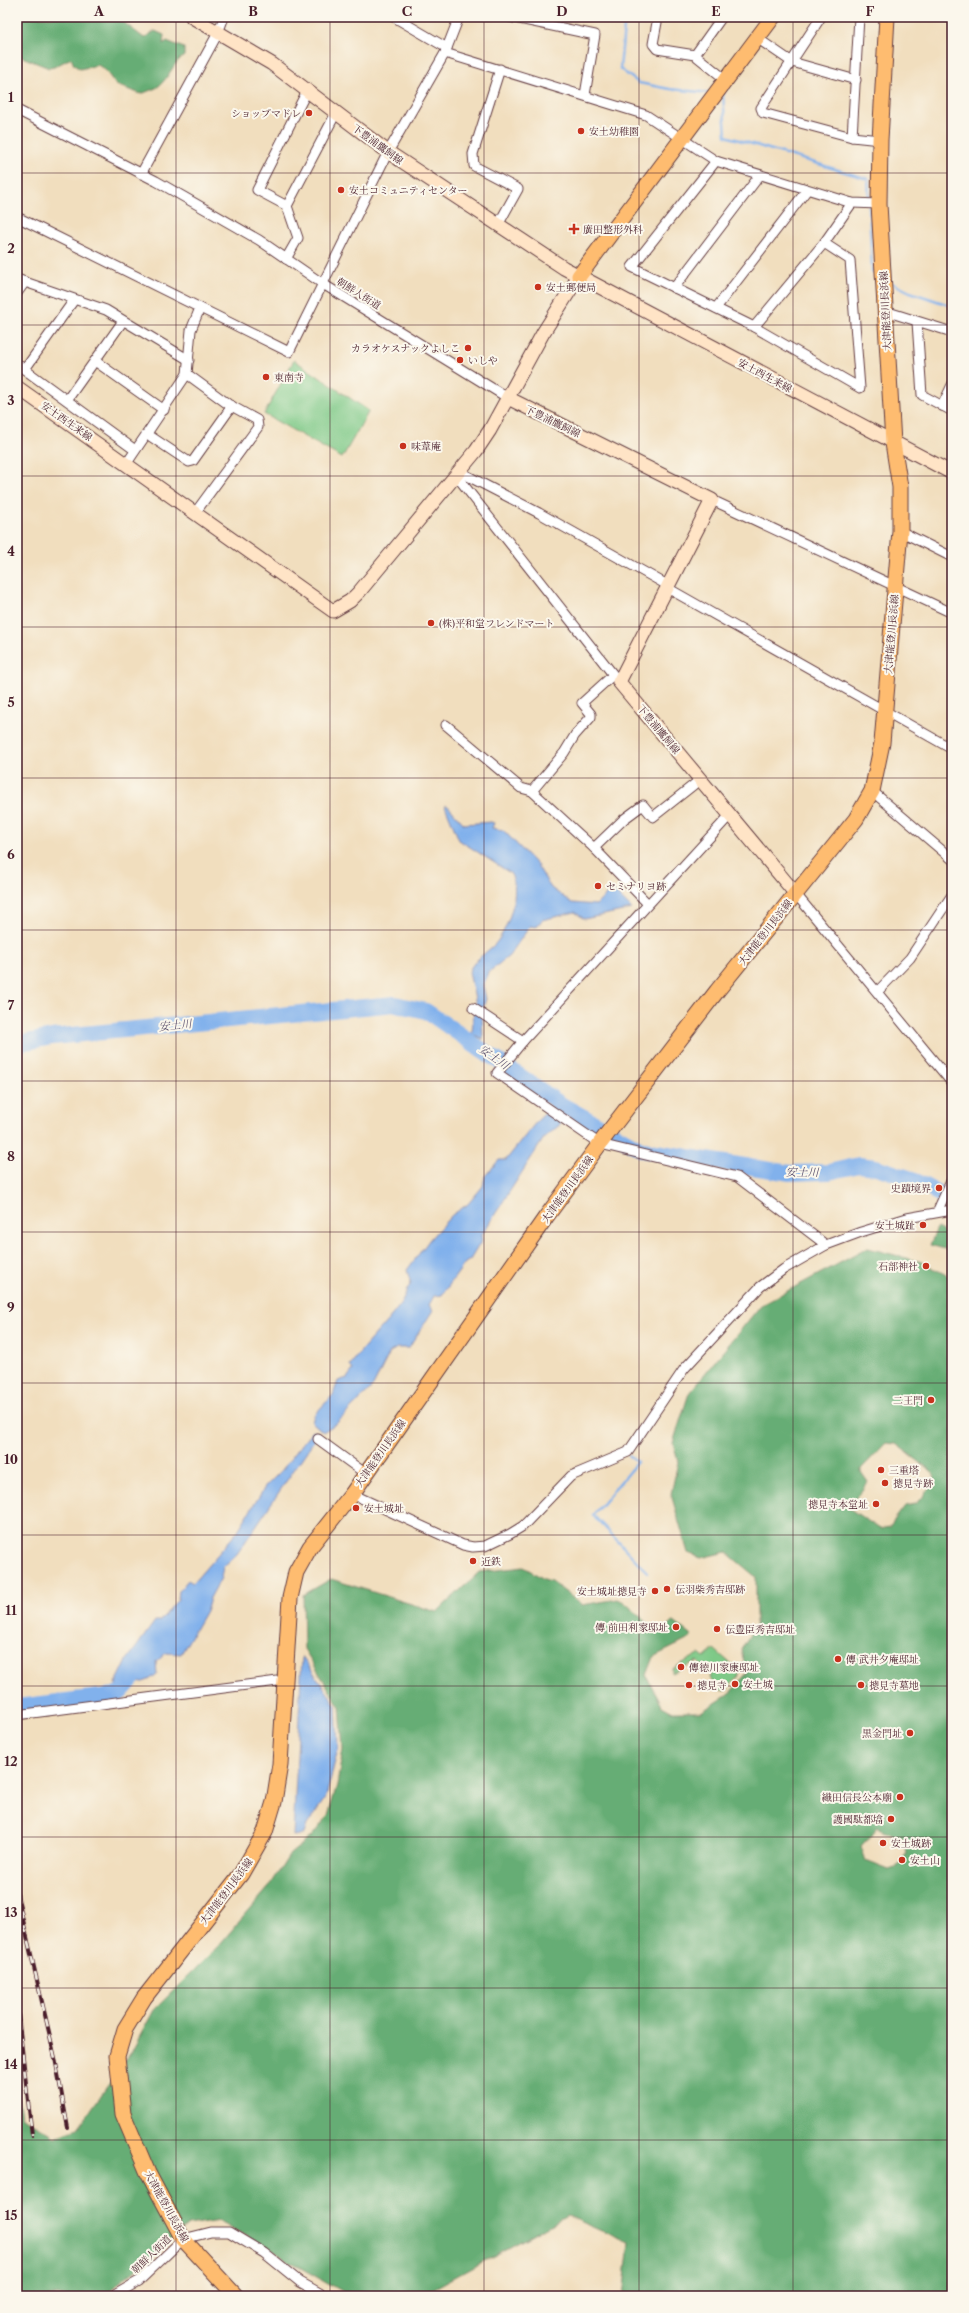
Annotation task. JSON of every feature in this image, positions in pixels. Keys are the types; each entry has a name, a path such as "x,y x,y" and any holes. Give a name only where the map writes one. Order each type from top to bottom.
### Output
{"main road":[{"name":"下豊浦鷹飼線","path":"192,17 272,64 388,152 498,225 579,276"},
{"path":"458,471 476,451 508,398 543,333 579,276 773,17"},
{"name":"大津能登川長浜線","path":"236,2296 183,2239 148,2173 123,2114 117,2056 125,2029 144,1998 241,1874 265,1832 278,1782 290,1598 296,1572 310,1547 352,1494 546,1217 606,1135 795,893 856,819 872,791 882,743 900,531 900,487 893,443 879,204 880,140 887,17"},
{"name":"安土西生来線","path":"579,276 952,473"},
{"name":"安土西生来線","path":"17,387 127,463 195,513 333,610 350,601 359,592 458,471"},
{"name":"下豊浦鷹飼線","path":"508,398 712,500"},
{"path":"616,678 669,586 712,500"},
{"name":"下豊浦鷹飼線","path":"616,678 795,893"}],"street":[{"path":"141,174 218,33 224,17"},
{"path":"394,17 446,51 646,115 681,140 716,161 852,203 879,204"},
{"name":"朝鮮人街道","path":"459,17 446,51 388,152 323,284 508,398"},
{"path":"510,17 595,35 585,95"},
{"path":"658,17 653,44 658,49 695,55 726,80"},
{"path":"695,55 722,17"},
{"path":"821,17 761,108 763,113 852,137 880,140"},
{"path":"852,137 860,17"},
{"path":"757,38 792,62 856,80"},
{"path":"498,225 518,189 474,166 473,154 500,69"},
{"path":"286,259 298,238 287,206 257,190 307,91"},
{"path":"17,110 141,174 246,233 323,284 289,352 17,217"},
{"path":"287,206 336,113"},
{"path":"716,161 632,267 754,327 860,388 850,260 824,243"},
{"path":"674,288 760,175"},
{"path":"716,308 807,190"},
{"path":"754,327 824,243 852,203"},
{"path":"17,293 21,280 74,300 106,310 188,360"},
{"path":"74,300 21,366 135,450"},
{"path":"127,463 148,434 187,374 191,330 200,308"},
{"path":"885,311 952,332"},
{"path":"67,400 123,321"},
{"path":"917,322 922,395 952,411"},
{"path":"95,361 164,410"},
{"path":"187,374 232,406 257,420 258,427 195,513"},
{"path":"942,406 952,385"},
{"path":"148,434 189,462 193,461 232,406"},
{"path":"458,471 539,513 669,586 671,590 952,749"},
{"path":"458,471 459,479 616,678 582,703 592,714 591,718 575,735 564,753 532,791"},
{"path":"712,500 952,613"},
{"path":"900,531 952,557"},
{"path":"446,725 521,788 532,791 594,848 648,904"},
{"path":"594,848 624,819 643,804 653,817 701,779"},
{"path":"872,791 952,859"},
{"path":"730,814 523,1041 497,1073 571,1124 737,1176 826,1245"},
{"path":"795,893 878,991 952,1083"},
{"path":"878,991 910,958 952,896"},
{"path":"473,1008 523,1041"},
{"path":"938,1209 952,1179"},
{"path":"352,1494 462,1545 473,1547 485,1546 523,1526 571,1476 628,1452 680,1374 760,1288 784,1269 826,1245 938,1209 952,1210"},
{"path":"318,1439 366,1474"},
{"path":"17,1715 284,1680"},
{"path":"183,2239 211,2232 229,2232 264,2253 300,2282 325,2296"},
{"name":"朝鮮人街道","path":"113,2296 140,2282 183,2239"}],"green space":[{"path":"17,17 123,17 122,21 144,38 155,31 164,35 163,44 167,41 184,48 184,56 176,63 160,85 141,94 116,85 105,70 98,65 80,69 74,65 71,58 49,68 17,55"},
{"path":"294,360 369,411 342,458 264,414"},
{"path":"937,1228 952,1236 952,1251 930,1245"},
{"path":"868,1248 922,1262 952,1278 952,2296 623,2296 629,2243 567,2216 420,2296 349,2295 220,2221 188,2226 103,2296 17,2296 17,2090 21,2117 55,2137 78,2128 132,2051 154,2010 219,1945 270,1886 290,1854 311,1837 328,1816 337,1785 343,1749 340,1707 304,1649 303,1595 331,1579 437,1612 479,1572 524,1567 544,1579 551,1581 582,1605 618,1599 624,1602 658,1632 662,1632 674,1622 690,1634 691,1638 653,1657 646,1675 662,1706 673,1712 701,1712 728,1695 747,1673 741,1650 756,1624 756,1577 726,1552 701,1558 688,1553 671,1494 678,1462 673,1443 689,1393 761,1305","holes":["886,1443 896,1444 934,1473 935,1481 916,1504 905,1506 889,1527 880,1529 850,1509 850,1506 868,1482 861,1472 861,1469","878,1827 904,1840 907,1853 895,1868 889,1870 866,1861 861,1846"]},
{"path":"714,1649 738,1670 739,1676 725,1691 720,1690 714,1685 710,1677 712,1674 707,1665 701,1666 697,1661 672,1673 672,1669 699,1654 704,1658"}],"water":[{"path":"447,805 464,824 491,822 494,823 492,828 503,830 537,865 551,888 572,903 596,905 612,889 632,909 584,919 575,912 542,920 536,927 530,926 509,956 490,971 483,985 486,999 482,1010 483,1039 468,1032 472,1032 476,1004 469,972 477,960 501,937 512,909 515,889 510,873 459,840 445,806"},
{"path":"552,1107 568,1118 544,1138 481,1236 482,1240 470,1260 465,1263 442,1295 434,1296 429,1305 433,1310 409,1348 397,1348 390,1352 373,1386 337,1423 323,1432 312,1422 314,1415 333,1395 338,1381 347,1378 353,1370 350,1366 368,1342 402,1303 407,1289 411,1284 407,1270 430,1239 452,1215 468,1204 483,1186 485,1176 499,1160 506,1160 537,1121"},
{"path":"313,1430 319,1433 237,1554 223,1567 221,1578 210,1598 207,1609 181,1654 166,1653 156,1662 157,1674 150,1679 126,1686 120,1692 116,1683 127,1660 155,1621 160,1621 178,1599 179,1591 188,1580 193,1583 237,1532 265,1487 282,1470"},
{"path":"302,1656 336,1705 338,1749 326,1797 307,1825 304,1834 293,1836"}],"waterway":[{"path":"625,17 620,69 639,83 670,89 710,93"},
{"path":"723,94 726,136 868,179 869,201"},
{"path":"869,206 872,272 877,274"},
{"path":"888,281 910,292 952,306"},
{"name":"安土川","path":"17,1044 52,1037 395,1004 426,1011 562,1105 643,1150 790,1173 829,1172 859,1165 876,1167 912,1179 952,1201"},
{"path":"629,1456 637,1462 593,1515 647,1572"},
{"path":"17,1707 116,1695 122,1691 141,1669"}],"railway":[{"path":"17,1894 55,2058 68,2128"},
{"path":"17,2006 32,2135"}],"place":[{"name":"ショップマドレ","path":"309,113"},
{"name":"安土幼稚園","path":"581,131"},
{"name":"安土コミュニティセンター","path":"341,190"},
{"name":"廣田整形外科","path":"574,229"},
{"name":"安土郵便局","path":"538,287"},
{"name":"カラオケスナックよしこ","path":"468,348"},
{"name":"いしや","path":"460,360"},
{"name":"東南寺","path":"266,377"},
{"name":"味葦庵","path":"403,446"},
{"name":"(株)平和堂フレンドマート","path":"431,623"},
{"name":"セミナリヨ跡","path":"598,886"},
{"name":"史蹟境界","path":"939,1188"},
{"name":"安土城趾","path":"923,1225"},
{"name":"石部神社","path":"926,1266"},
{"name":"二王門","path":"931,1400"},
{"name":"三重塔","path":"881,1470"},
{"name":"摠見寺跡","path":"885,1483"},
{"name":"摠見寺本堂址","path":"876,1504"},
{"name":"安土城址","path":"356,1508"},
{"name":"近鉄","path":"473,1561"},
{"name":"伝羽柴秀吉邸跡","path":"667,1589"},
{"name":"安土城址摠見寺","path":"655,1591"},
{"name":"傳 前田利家邸址","path":"676,1627"},
{"name":"伝豊臣秀吉邸址","path":"717,1629"},
{"name":"傳 武井夕庵邸址","path":"838,1659"},
{"name":"傳徳川家康邸址","path":"681,1667"},
{"name":"安土城","path":"735,1684"},
{"name":"摠見寺","path":"689,1685"},
{"name":"摠見寺墓地","path":"861,1685"},
{"name":"黒金門址","path":"910,1733"},
{"name":"織田信長公本廟","path":"900,1797"},
{"name":"護國駄都墖","path":"891,1819"},
{"name":"安土城跡","path":"883,1843"},
{"name":"安土山","path":"902,1860"}]}
